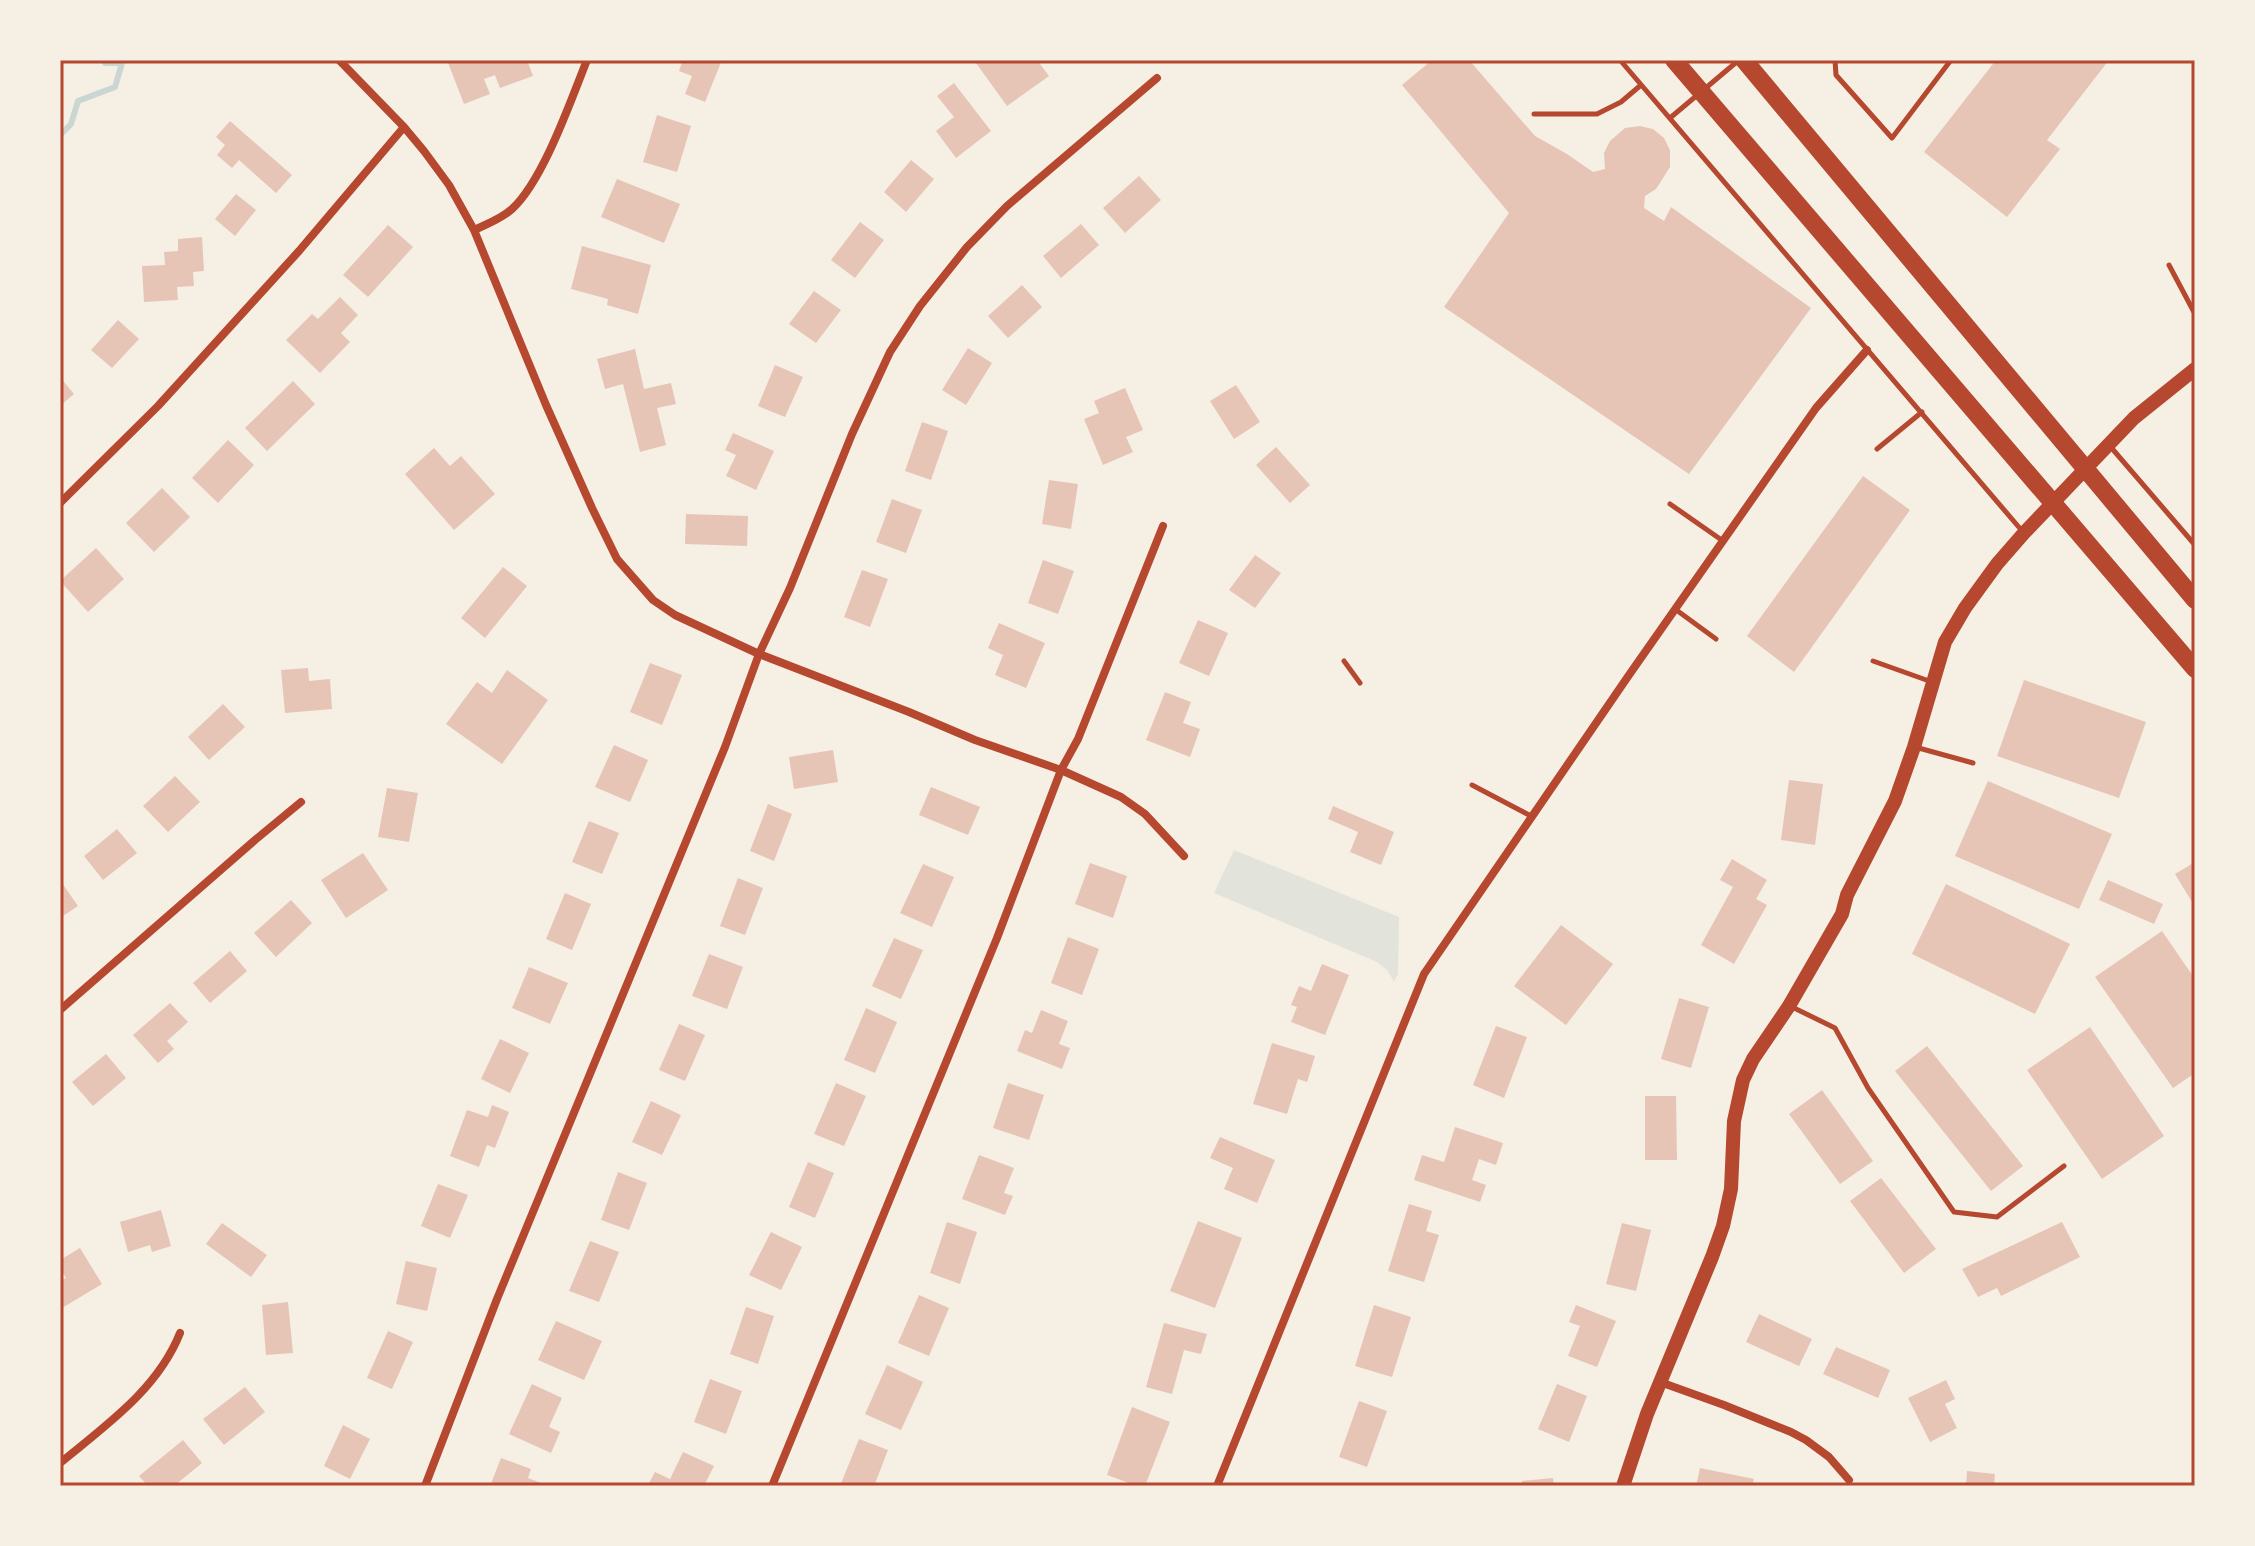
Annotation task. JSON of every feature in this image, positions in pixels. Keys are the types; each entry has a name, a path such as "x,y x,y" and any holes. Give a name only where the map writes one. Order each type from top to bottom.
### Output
{"main road":[{"path":"1674,60 2195,669"},
{"path":"1742,60 2195,600"}],"street":[{"path":"339,60 404,127 449,185 474,230 546,405 617,559 653,600 675,615 759,654 975,740 1061,770 1121,797 1145,814 1184,856"},
{"path":"474,230 513,208 530,186 587,60"},
{"path":"425,1486 497,1299 725,747 759,654 890,352 920,306 967,247 1007,206 1157,78"},
{"path":"60,503 179,384 299,251 404,127"},
{"path":"1217,1486 1424,974 1816,408 1867,350"},
{"path":"1623,1486 1647,1414 1723,1226 1731,1189 1734,1121 1743,1080 1842,914 1847,895 1895,801 1945,642 1965,608 2024,533 2134,418 2195,369"},
{"path":"772,1486 997,938 1061,770 1078,739 1163,526"},
{"path":"60,1010 301,802"},
{"path":"60,1463 143,1391 160,1370 180,1333"},
{"path":"1660,1382 1791,1432 1829,1457 1849,1480"}],"lane":[{"path":"1620,60 2024,533"},
{"path":"1670,118 1742,60"},
{"path":"1835,60 1836,75 1892,138 1951,60"},
{"path":"1534,114 1597,114 1621,102 1641,85"},
{"path":"2169,265 2195,314"},
{"path":"1877,449 1922,412"},
{"path":"2108,445 2195,545"},
{"path":"1670,504 1724,541"},
{"path":"1675,609 1716,639"},
{"path":"1344,661 1360,683"},
{"path":"1873,661 1932,682"},
{"path":"1914,747 1973,763"},
{"path":"1472,785 1532,816"},
{"path":"1789,1006 1835,1028 1868,1088 1954,1212 1997,1217 2064,1166"}],"shaded area":[{"path":"1234,850 1399,917 1398,974 1394,982 1387,970 1377,962 1214,893"}],"building":[{"path":"447,60 527,60 533,76 500,88 495,75 484,79 490,94 464,104"},
{"path":"683,60 722,60 705,102 685,94 692,76 679,71"},
{"path":"980,60 1037,60 1049,76 1007,106 976,63"},
{"path":"1432,60 1469,60 1535,136 1593,172 1605,169 1604,153 1610,141 1625,128 1640,126 1653,129 1664,138 1670,150 1670,167 1656,189 1645,196 1644,208 1664,221 1671,207 1811,308 1689,474 1444,307 1509,213 1402,85"},
{"path":"1996,60 2109,60 2047,140 2060,149 2007,217 1924,152"},
{"path":"954,83 991,131 956,158 936,131 954,117 937,96"},
{"path":"657,115 691,126 677,172 643,162"},
{"path":"230,121 292,175 276,193 239,160 232,168 217,155 225,145 216,137"},
{"path":"911,160 934,179 906,212 884,192"},
{"path":"1139,176 1161,200 1125,233 1103,208"},
{"path":"617,179 680,204 664,243 601,217"},
{"path":"236,194 256,210 235,236 215,219"},
{"path":"860,222 884,240 855,278 831,260"},
{"path":"1081,224 1099,245 1061,278 1043,256"},
{"path":"388,225 413,247 368,297 343,275"},
{"path":"202,237 204,271 193,272 194,286 177,287 178,300 144,302 142,266 165,265 164,252 178,251 178,239"},
{"path":"582,246 651,265 638,314 607,305 608,299 571,289"},
{"path":"1022,285 1042,307 1008,338 988,316"},
{"path":"814,291 841,310 816,343 789,324"},
{"path":"340,297 358,315 341,333 350,342 320,373 286,340 312,314 318,319"},
{"path":"118,320 139,339 112,368 91,350"},
{"path":"968,348 992,363 966,405 942,390"},
{"path":"635,349 644,389 671,383 676,404 657,408 666,445 640,452 623,384 605,389 597,359"},
{"path":"775,365 803,377 785,417 758,406"},
{"path":"60,377 74,394 60,406"},
{"path":"293,381 315,404 267,451 245,428"},
{"path":"1236,385 1260,422 1234,439 1210,401"},
{"path":"1125,388 1143,430 1126,437 1133,452 1103,465 1084,419 1099,413 1094,401"},
{"path":"922,422 948,431 931,480 905,471"},
{"path":"733,433 774,451 756,490 726,476 736,455 725,450"},
{"path":"228,440 254,465 218,503 192,478"},
{"path":"1276,447 1310,485 1290,503 1256,465"},
{"path":"434,448 450,466 461,456 495,494 454,530 405,474"},
{"path":"1863,476 1910,510 1794,672 1747,636"},
{"path":"1049,480 1078,484 1071,529 1042,524"},
{"path":"162,488 190,517 154,552 126,523"},
{"path":"892,499 922,510 906,553 876,542"},
{"path":"686,514 748,516 747,546 685,544"},
{"path":"96,548 124,579 88,612 60,581"},
{"path":"1255,555 1281,573 1255,608 1229,590"},
{"path":"1043,560 1074,571 1058,614 1028,603"},
{"path":"503,567 527,586 485,638 461,618"},
{"path":"862,570 888,579 870,627 844,617"},
{"path":"1198,620 1228,633 1209,676 1179,663"},
{"path":"999,623 1045,643 1026,688 995,675 1003,655 988,648"},
{"path":"650,663 682,675 662,725 630,712"},
{"path":"308,668 309,681 330,679 332,709 285,713 281,670"},
{"path":"507,670 548,700 502,764 446,724 477,682 492,693"},
{"path":"2024,680 2146,722 2119,798 1997,756"},
{"path":"1165,692 1191,702 1183,723 1200,729 1190,757 1146,740"},
{"path":"223,704 245,727 209,760 188,737"},
{"path":"614,745 648,760 630,802 595,787"},
{"path":"833,750 838,782 794,789 789,757"},
{"path":"175,776 200,802 168,832 143,806"},
{"path":"1789,780 1823,784 1815,845 1781,840"},
{"path":"1988,781 2112,834 2079,909 1955,856"},
{"path":"931,787 980,807 968,835 919,815"},
{"path":"387,788 418,793 409,842 378,837"},
{"path":"768,804 792,814 774,861 750,851"},
{"path":"1333,806 1394,832 1381,865 1350,852 1358,832 1328,819"},
{"path":"589,821 619,833 602,874 572,862"},
{"path":"117,829 137,853 103,880 84,856"},
{"path":"363,853 388,890 346,918 321,880"},
{"path":"1732,859 1767,880 1756,899 1767,905 1734,964 1701,945 1733,887 1720,880"},
{"path":"2195,862 2195,907 2175,874"},
{"path":"1090,863 1127,876 1113,918 1075,904"},
{"path":"923,864 954,877 932,927 900,913"},
{"path":"738,878 763,888 745,935 720,926"},
{"path":"60,880 78,906 60,918"},
{"path":"2108,880 2163,904 2154,924 2099,900"},
{"path":"1946,884 2070,944 2035,1014 1912,954"},
{"path":"565,893 591,904 572,950 546,939"},
{"path":"291,900 312,923 276,957 254,933"},
{"path":"1561,925 1613,964 1566,1025 1514,986"},
{"path":"2162,931 2195,979 2195,1073 2173,1088 2095,977"},
{"path":"1068,937 1099,949 1082,995 1051,983"},
{"path":"894,938 923,950 901,999 872,986"},
{"path":"230,951 247,971 210,1003 193,983"},
{"path":"709,954 743,967 727,1009 692,996"},
{"path":"1322,964 1349,975 1325,1035 1291,1022 1297,1007 1291,1005 1299,986 1311,991"},
{"path":"529,967 568,983 550,1024 512,1008"},
{"path":"1679,998 1709,1007 1691,1068 1661,1059"},
{"path":"170,1003 188,1022 167,1041 174,1049 158,1063 133,1035"},
{"path":"866,1008 897,1022 875,1073 844,1060"},
{"path":"1041,1010 1068,1021 1059,1044 1070,1048 1062,1069 1017,1051 1025,1030 1032,1033"},
{"path":"679,1024 705,1035 685,1081 659,1070"},
{"path":"1496,1026 1527,1037 1504,1098 1473,1085"},
{"path":"2090,1027 2164,1136 2102,1179 2027,1070"},
{"path":"500,1039 529,1053 510,1093 481,1079"},
{"path":"1272,1043 1315,1056 1307,1082 1298,1079 1287,1114 1253,1104"},
{"path":"1927,1046 2023,1166 1991,1191 1895,1071"},
{"path":"106,1054 126,1078 93,1106 72,1082"},
{"path":"836,1083 866,1096 844,1146 814,1134"},
{"path":"1008,1083 1044,1095 1029,1140 993,1128"},
{"path":"1822,1090 1873,1161 1840,1184 1789,1114"},
{"path":"1645,1096 1676,1096 1677,1160 1645,1160"},
{"path":"651,1101 681,1115 662,1155 632,1142"},
{"path":"492,1105 509,1112 495,1148 487,1145 479,1167 450,1156 467,1110 488,1117"},
{"path":"1455,1127 1503,1143 1496,1165 1479,1159 1472,1180 1486,1185 1480,1202 1414,1180 1422,1155 1444,1162"},
{"path":"1220,1137 1275,1160 1257,1203 1224,1189 1233,1168 1210,1158"},
{"path":"979,1155 1014,1168 1004,1193 1013,1196 1005,1215 962,1199"},
{"path":"808,1162 834,1173 815,1218 789,1207"},
{"path":"618,1172 647,1183 629,1230 601,1220"},
{"path":"1881,1178 1936,1249 1904,1273 1850,1201"},
{"path":"438,1184 468,1195 450,1238 421,1226"},
{"path":"1409,1204 1432,1211 1426,1231 1439,1235 1424,1282 1388,1271"},
{"path":"161,1210 171,1246 152,1252 150,1245 128,1252 120,1222"},
{"path":"1198,1221 1242,1238 1215,1308 1170,1291"},
{"path":"947,1222 977,1232 960,1284 930,1273"},
{"path":"2062,1222 2080,1257 2001,1296 1997,1288 1978,1297 1962,1269"},
{"path":"222,1223 267,1255 251,1277 206,1244"},
{"path":"1622,1223 1651,1230 1636,1291 1606,1284"},
{"path":"771,1232 802,1247 781,1290 749,1275"},
{"path":"590,1241 619,1252 599,1302 569,1291"},
{"path":"80,1248 102,1284 62,1308 60,1281 66,1278 60,1268 60,1260"},
{"path":"406,1261 437,1268 427,1311 396,1304"},
{"path":"919,1295 949,1308 929,1356 898,1343"},
{"path":"288,1302 293,1353 266,1355 262,1305"},
{"path":"1374,1305 1411,1317 1392,1377 1355,1366"},
{"path":"1576,1305 1616,1321 1597,1367 1568,1356 1580,1326 1569,1322"},
{"path":"746,1307 774,1316 758,1364 730,1354"},
{"path":"1759,1314 1812,1339 1799,1366 1746,1342"},
{"path":"556,1321 602,1341 584,1380 538,1360"},
{"path":"1164,1323 1207,1334 1201,1354 1184,1350 1172,1394 1146,1387"},
{"path":"388,1331 413,1342 392,1389 367,1378"},
{"path":"1836,1347 1890,1370 1878,1398 1823,1374"},
{"path":"887,1365 923,1382 901,1430 865,1414"},
{"path":"710,1379 742,1391 726,1434 694,1422"},
{"path":"1946,1380 1955,1399 1945,1404 1957,1428 1930,1442 1908,1398"},
{"path":"532,1384 562,1398 549,1427 560,1432 551,1453 509,1434"},
{"path":"1557,1384 1587,1396 1569,1442 1538,1429"},
{"path":"245,1387 265,1412 224,1445 203,1419"},
{"path":"1359,1401 1387,1411 1367,1467 1339,1457"},
{"path":"1132,1407 1170,1422 1145,1486 1107,1475"},
{"path":"343,1425 370,1439 350,1479 324,1466"},
{"path":"859,1439 888,1450 874,1486 840,1486"},
{"path":"183,1440 202,1463 174,1486 148,1486 139,1476"},
{"path":"683,1452 714,1466 704,1486 648,1485 655,1472 670,1479"},
{"path":"501,1458 531,1469 528,1478 543,1486 490,1486"},
{"path":"1700,1468 1754,1479 1752,1486 1696,1486"},
{"path":"1967,1471 1995,1474 1994,1486 1966,1486"},
{"path":"1553,1478 1554,1486 1522,1486 1522,1481"}],"waterway":[{"path":"60,135 71,124 78,101 115,87 122,63 105,63 104,60"}]}
